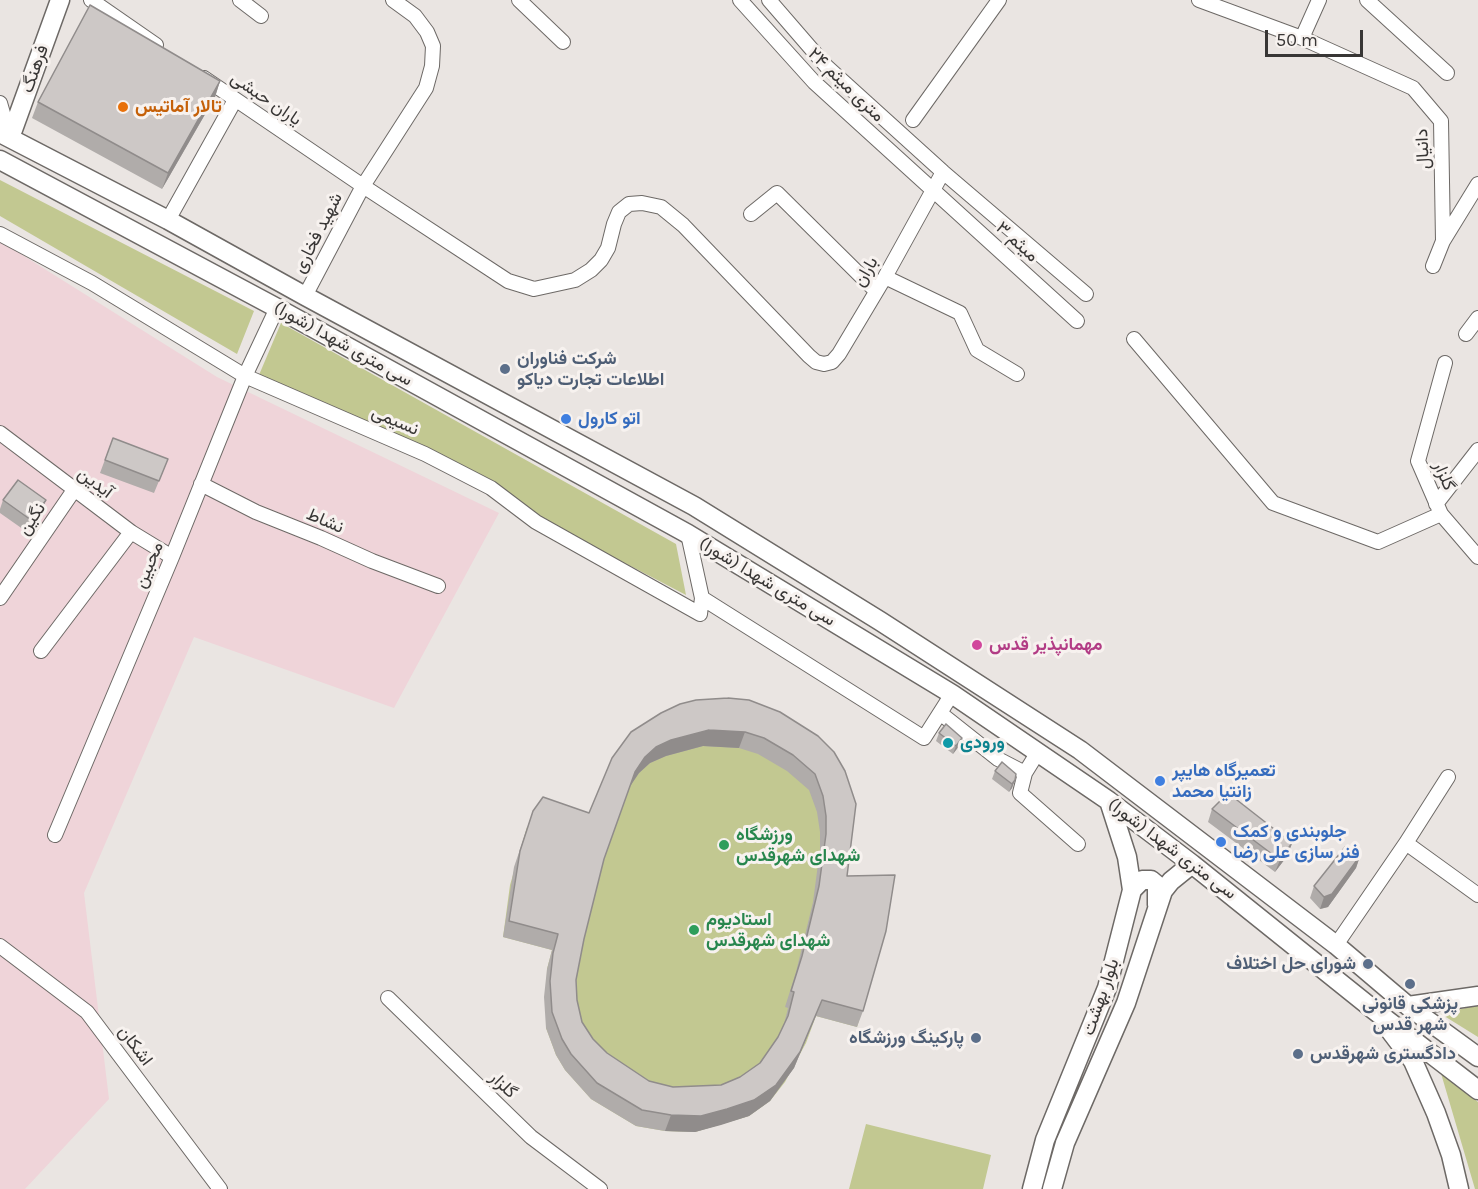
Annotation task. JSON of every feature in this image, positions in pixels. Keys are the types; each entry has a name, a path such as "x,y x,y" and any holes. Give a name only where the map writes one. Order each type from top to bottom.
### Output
{"main road":[{"name":"فرهنگ","path":"5,135 60,0"},
{"name":"سی متری شهدا (شورا)","path":"5,135 168,220 694,506 880,621 1080,750 1336,945 1408,1006 1478,1057"},
{"name":"سی متری شهدا (شورا)","path":"0,160 277,308 688,534 952,694 1109,801 1478,1089"},
{"path":"688,534 694,506"},
{"name":"بلوار بهشت","path":"1032,1189 1048,1134 1107,988 1132,890 1127,857 1109,801"},
{"name":"بلوار بهشت","path":"1052,1189 1065,1143 1126,1003 1163,891 1171,881 1192,864"},
{"path":"1132,890 1142,880 1151,880 1157,885 1157,905"},
{"path":"1321,966 1336,945"},
{"path":"1408,1006 1478,996"},
{"path":"1374,1010 1413,1061 1436,1113 1451,1155 1459,1189"},
{"path":"1048,1134 1065,1143"}],"street":[{"path":"91,0 168,53"},
{"path":"240,0 261,16"},
{"name":"شهید فخاری","path":"305,296 363,186 426,88 432,66 433,46 427,32 415,16 393,0"},
{"path":"519,0 563,42"},
{"name":"۲۴ متری میثم","path":"740,0 814,82 932,190"},
{"name":"۲۴ متری میثم","path":"769,0 827,67 943,172"},
{"path":"914,120 999,0"},
{"name":"دانیال","path":"1199,0 1302,39 1413,88 1441,121 1443,241 1433,267"},
{"path":"1302,39 1319,0"},
{"path":"1367,0 1448,73"},
{"path":"814,82 827,67"},
{"name":"یاران حبشی","path":"197,73 508,281 534,289 575,280 591,270 608,248 614,224 620,212 629,204 642,203 661,207 683,225 809,356 816,362 824,364"},
{"path":"168,220 235,100"},
{"path":"0,103 5,135"},
{"name":"باران","path":"824,364 832,362 839,354 943,172"},
{"name":"میثم ۳","path":"943,172 1086,294"},
{"path":"1443,241 1478,184"},
{"name":"میثم ۳","path":"932,190 1077,321"},
{"path":"751,214 777,194 876,291"},
{"name":"نسیمی","path":"0,234 92,283 244,376 425,454 490,488 536,522 700,614 702,598"},
{"path":"885,277 960,313 977,350 1017,374"},
{"name":"محبین","path":"55,835 172,557 244,376 277,308"},
{"path":"1466,334 1478,318"},
{"path":"1134,339 1273,503 1378,543 1439,509 1478,450"},
{"name":"گلزار","path":"1445,363 1418,461 1439,509 1478,557"},
{"name":"آیدین","path":"0,433 131,532 172,557"},
{"name":"نشاط","path":"201,484 256,512 438,586"},
{"name":"نگین","path":"0,598 74,490"},
{"path":"41,651 131,532"},
{"path":"688,534 702,598 924,738 952,694"},
{"path":"940,712 998,759 1025,773"},
{"path":"1038,752 1025,773 1020,793 1078,844"},
{"path":"1336,945 1448,777"},
{"path":"1406,843 1478,895"},
{"name":"اشکان","path":"0,946 87,1012 220,1189"},
{"name":"گلزار","path":"388,998 531,1137 594,1187"}],"shaded area":[{"path":"0,241 217,377 499,513 394,708 194,637 84,893 109,1099 25,1189 0,1189"}],"green space":[{"path":"0,180 254,311 237,354 0,216"},
{"path":"281,323 676,544 686,595 552,525 474,471 381,427 259,375"},
{"name":"استادیوم شهدای شهرقدس","path":"788,736 845,871 863,1007 857,1027 816,1016 806,1043 785,1082 770,1101 749,1116 695,1132 665,1131 636,1126 591,1099 565,1070 556,1055 546,1028 547,969 552,950 503,937 510,885 527,827 583,829 626,748"},
{"path":"1478,1005 1478,1037 1441,1014"},
{"path":"1440,1070 1478,1102 1478,1189 1475,1189"},
{"path":"866,1124 991,1155 983,1189 849,1189"}],"building":[{"name":"تالار آماتیس","path":"90,5 220,81 168,173 38,102"},
{"path":"113,438 168,459 159,481 105,460"},
{"path":"18,480 46,500 31,520 3,500"},
{"path":"728,698 749,700 780,712 818,736 834,752 845,771 856,804 847,876 895,875 886,931 863,1011 822,1000 800,1052 776,1085 754,1100 701,1116 671,1115 642,1110 597,1083 571,1054 562,1039 552,1012 550,981 558,934 509,921 520,851 533,811 543,797 589,813 612,758 631,732 661,713 680,704 696,700","holes":["709,730 745,732 764,738 793,755 815,774 823,796 826,816 819,886 791,991 794,992 788,1016 778,1037 760,1063 740,1077 721,1085 673,1087 649,1081 607,1053 593,1039 582,1022 577,1000 576,980 584,939 604,859 635,772 645,757 656,747 671,740"]},
{"path":"946,724 962,738 956,746 939,733"},
{"path":"1002,762 1016,774 1012,784 995,771"},
{"path":"1228,793 1292,843 1280,860 1212,809"},
{"path":"1345,847 1360,856 1332,894 1324,897 1314,886"}],"place":[{"name":"تالار آماتیس","path":"123,107"},
{"name":"شرکت فناوران اطلاعات تجارت دیاکو","path":"505,369"},
{"name":"اتو کارول","path":"566,419"},
{"name":"مهمانپذیر قدس","path":"977,645"},
{"name":"ورودی","path":"948,743"},
{"name":"تعمیرگاه هایپر زانتیا محمد","path":"1160,781"},
{"name":"جلوبندی و کمک فنر سازی علی رضا","path":"1221,842"},
{"name":"ورزشگاه شهدای شهرقدس","path":"724,845"},
{"name":"استادیوم شهدای شهرقدس","path":"694,930"},
{"name":"شورای حل اختلاف","path":"1368,964"},
{"name":"پزشکی قانونی شهر قدس","path":"1410,984"},
{"name":"پارکینگ ورزشگاه","path":"976,1038"},
{"name":"دادگستری شهرقدس","path":"1298,1054"}]}
